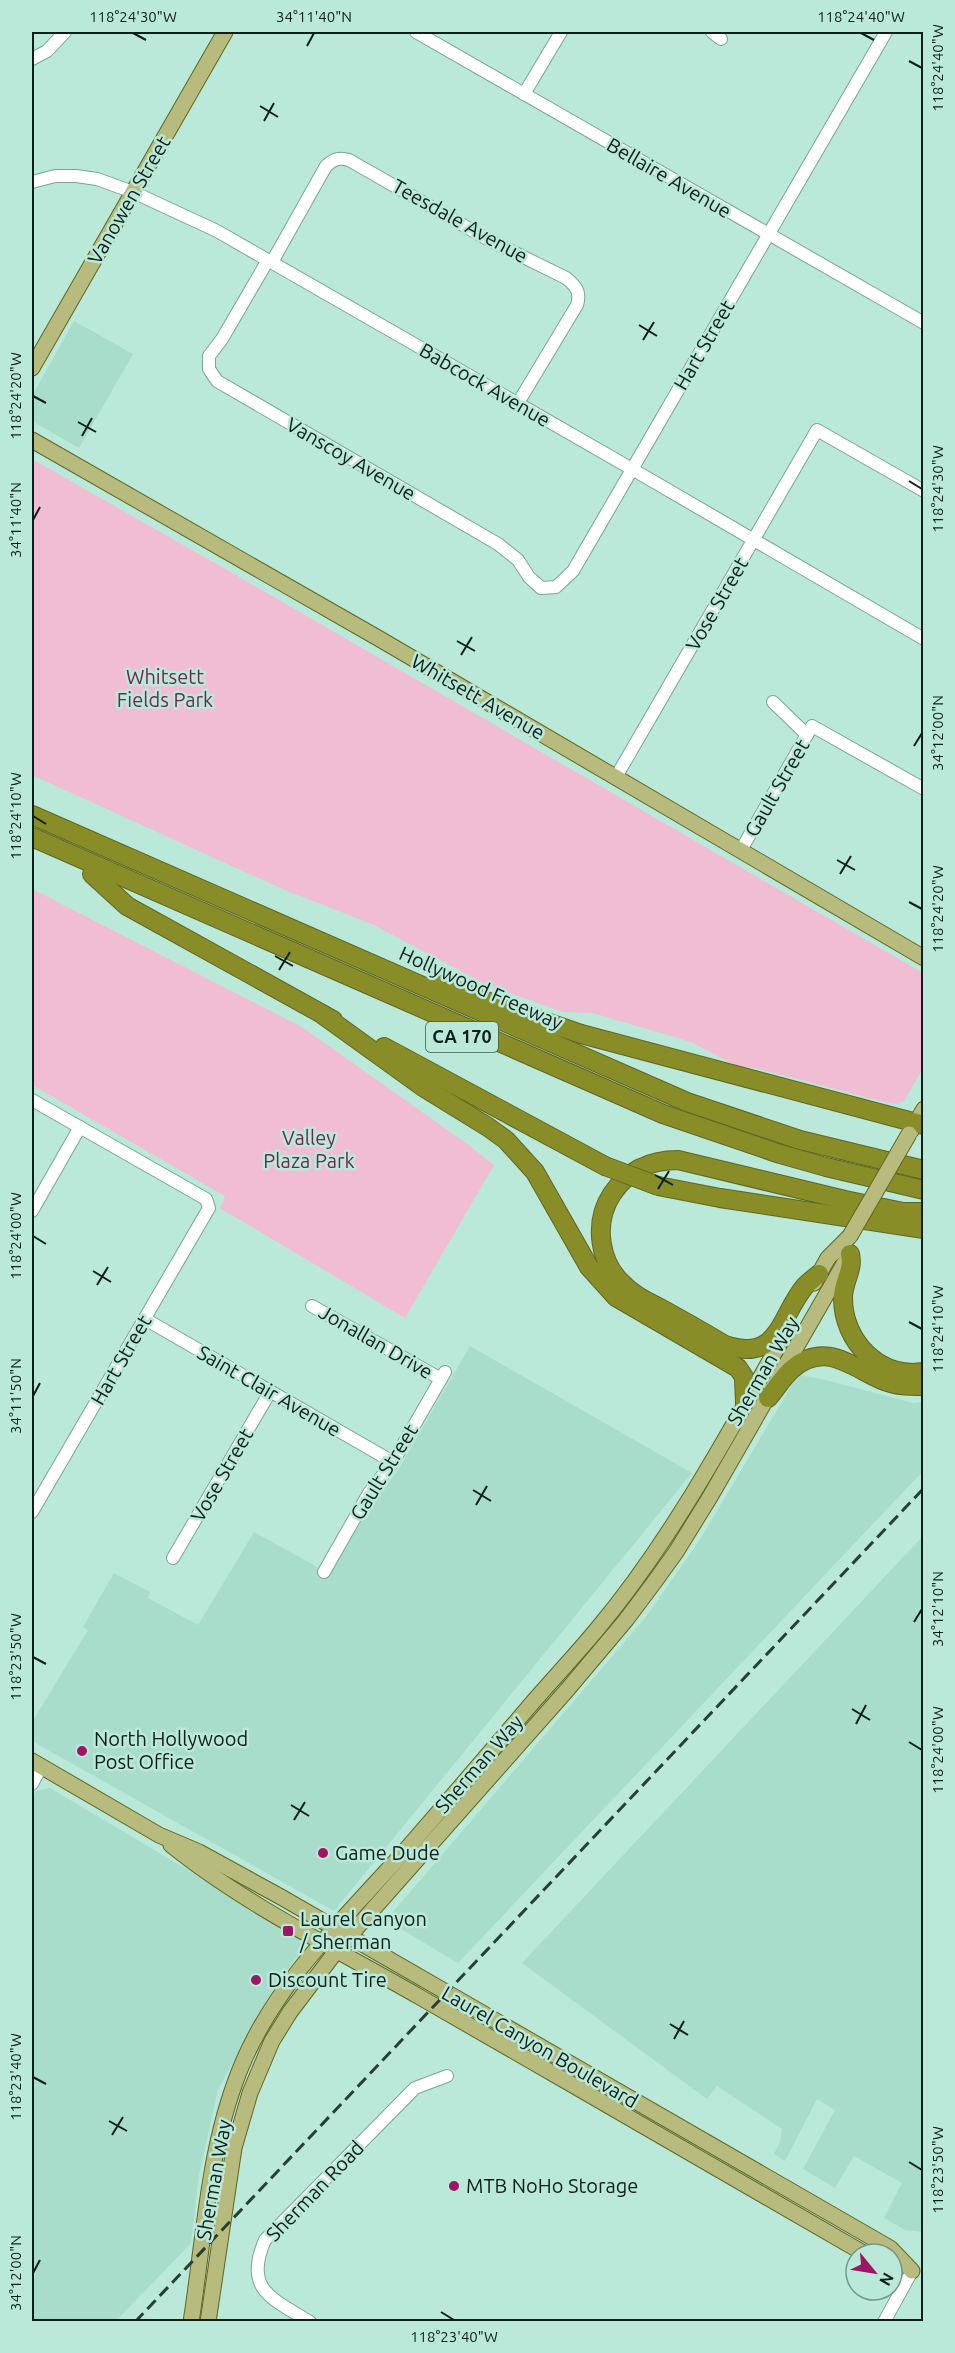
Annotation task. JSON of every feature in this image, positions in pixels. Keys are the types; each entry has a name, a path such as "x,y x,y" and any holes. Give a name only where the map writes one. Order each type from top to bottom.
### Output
{"highway":[{"name":"Hollywood Freeway","path":"32,816 687,1102 800,1140 924,1170"},
{"path":"32,830 607,1082 688,1115 773,1144 844,1164 924,1181"},
{"path":"32,837 663,1114 780,1154 924,1190"},
{"name":"CA 170","path":"32,847 671,1127 782,1165 924,1199"},
{"path":"92,874 127,906 323,1015 604,1166 658,1186 720,1198 924,1229"},
{"path":"364,962 480,997 581,1034 918,1123"},
{"path":"323,1015 423,1087 506,1140 535,1172 589,1267 599,1279 616,1297 738,1368 744,1377 745,1403"},
{"path":"819,1274 804,1287 780,1330 770,1342 760,1347 736,1348 725,1345 637,1295 617,1279 609,1266 601,1243 604,1209 616,1187 639,1167 653,1162 678,1160 845,1200 903,1212 924,1212"},
{"path":"850,1245 853,1265 843,1290 843,1299 844,1313 852,1336 869,1357 888,1368 909,1373 924,1372"},
{"path":"768,1398 791,1370 818,1355 841,1359 883,1381 898,1386 924,1386"}],"main road":[{"name":"Vanowen Street","path":"32,368 225,32"},
{"name":"Whitsett Avenue","path":"32,440 616,777 924,958"},
{"name":"Sherman Way","path":"208,2322 234,2148 250,2093 272,2041 290,2012 337,1950 626,1620 649,1590 683,1540 768,1398 918,1123"},
{"name":"Sherman Way","path":"191,2322 218,2143 234,2087 257,2033 321,1941 401,1855 614,1608 636,1579 671,1530 828,1258 850,1245"},
{"path":"671,1530 683,1540"},
{"path":"636,1579 649,1590"},
{"path":"614,1608 626,1620"},
{"name":"Laurel Canyon Boulevard","path":"36,1764 159,1836 196,1866 321,1941 845,2242"},
{"path":"470,1775 482,1786"},
{"name":"Laurel Canyon Boulevard","path":"159,1836 199,1851 350,1936 890,2248 918,2274"},
{"path":"693,2154 700,2139"}],"street":[{"path":"32,59 47,51 65,32"},
{"name":"Bellaire Avenue","path":"416,32 924,323"},
{"path":"524,94 561,32"},
{"name":"Hart Street","path":"498,544 518,560 529,577 541,588 556,587 573,571 886,32"},
{"name":"Teesdale Avenue","path":"270,261 327,166 337,159 350,160 489,240 566,278 576,286 577,305 518,403"},
{"name":"Babcock Avenue","path":"32,182 56,176 97,179 133,192 217,231 924,639"},
{"name":"Vanscoy Avenue","path":"270,261 209,356 209,369 217,381 498,544"},
{"name":"Vose Street","path":"616,777 817,430 924,491"},
{"path":"773,702 810,730 924,789"},
{"name":"Gault Street","path":"741,850 810,730"},
{"path":"32,1100 80,1127 32,1210"},
{"name":"Hart Street","path":"32,1512 210,1208 207,1199 80,1127"},
{"name":"Jonallan Drive","path":"312,1306 443,1376"},
{"name":"Saint Clair Avenue","path":"145,1319 393,1462"},
{"name":"Gault Street","path":"324,1572 369,1493 393,1462 443,1376"},
{"name":"Vose Street","path":"173,1558 270,1392"},
{"path":"32,1784 36,1764"},
{"name":"Sherman Road","path":"310,2322 274,2301 262,2288 258,2276 258,2263 265,2240 415,2088 447,2076"},
{"path":"884,2322 918,2274"}],"shaded area":[{"path":"74,321 133,354 79,448 32,421 32,396"},
{"path":"470,1346 692,1473 334,1911 32,1741 32,1722 88,1630 83,1627 114,1573 150,1592 148,1598 198,1625 254,1532 330,1574 374,1500 397,1472"},
{"path":"798,1375 913,1403 923,1402 923,1471 458,1963 386,1920 646,1617 699,1541"},
{"path":"923,1536 923,2232 905,2230 884,2218 902,2183 854,2156 835,2188 803,2169 835,2110 817,2099 785,2161 774,2154 780,2142 782,2129 717,2086 707,2099 522,1963"},
{"path":"50,1788 299,1936 303,1948 267,1999 218,2090 199,2175 191,2243 116,2321 32,2322 32,1798 36,1791"}],"green space":[{"name":"Whitsett Fields Park","path":"32,459 923,973 923,1068 904,1101 898,1104 888,1103 755,1068 739,1067 691,1042 593,1013 563,1012 487,985 372,924 287,891 32,775"},
{"name":"Valley Plaza Park","path":"32,889 302,1027 494,1165 405,1318 220,1208 225,1196 32,1085"}],"railway":[{"path":"135,2322 924,1488"}],"place":[{"name":"North Hollywood Post Office","path":"82,1751"},
{"name":"Game Dude","path":"323,1853"},
{"name":"Laurel Canyon / Sherman","path":"288,1931"},
{"name":"Discount Tire","path":"256,1980"},
{"name":"MTB NoHo Storage","path":"454,2186"}]}
